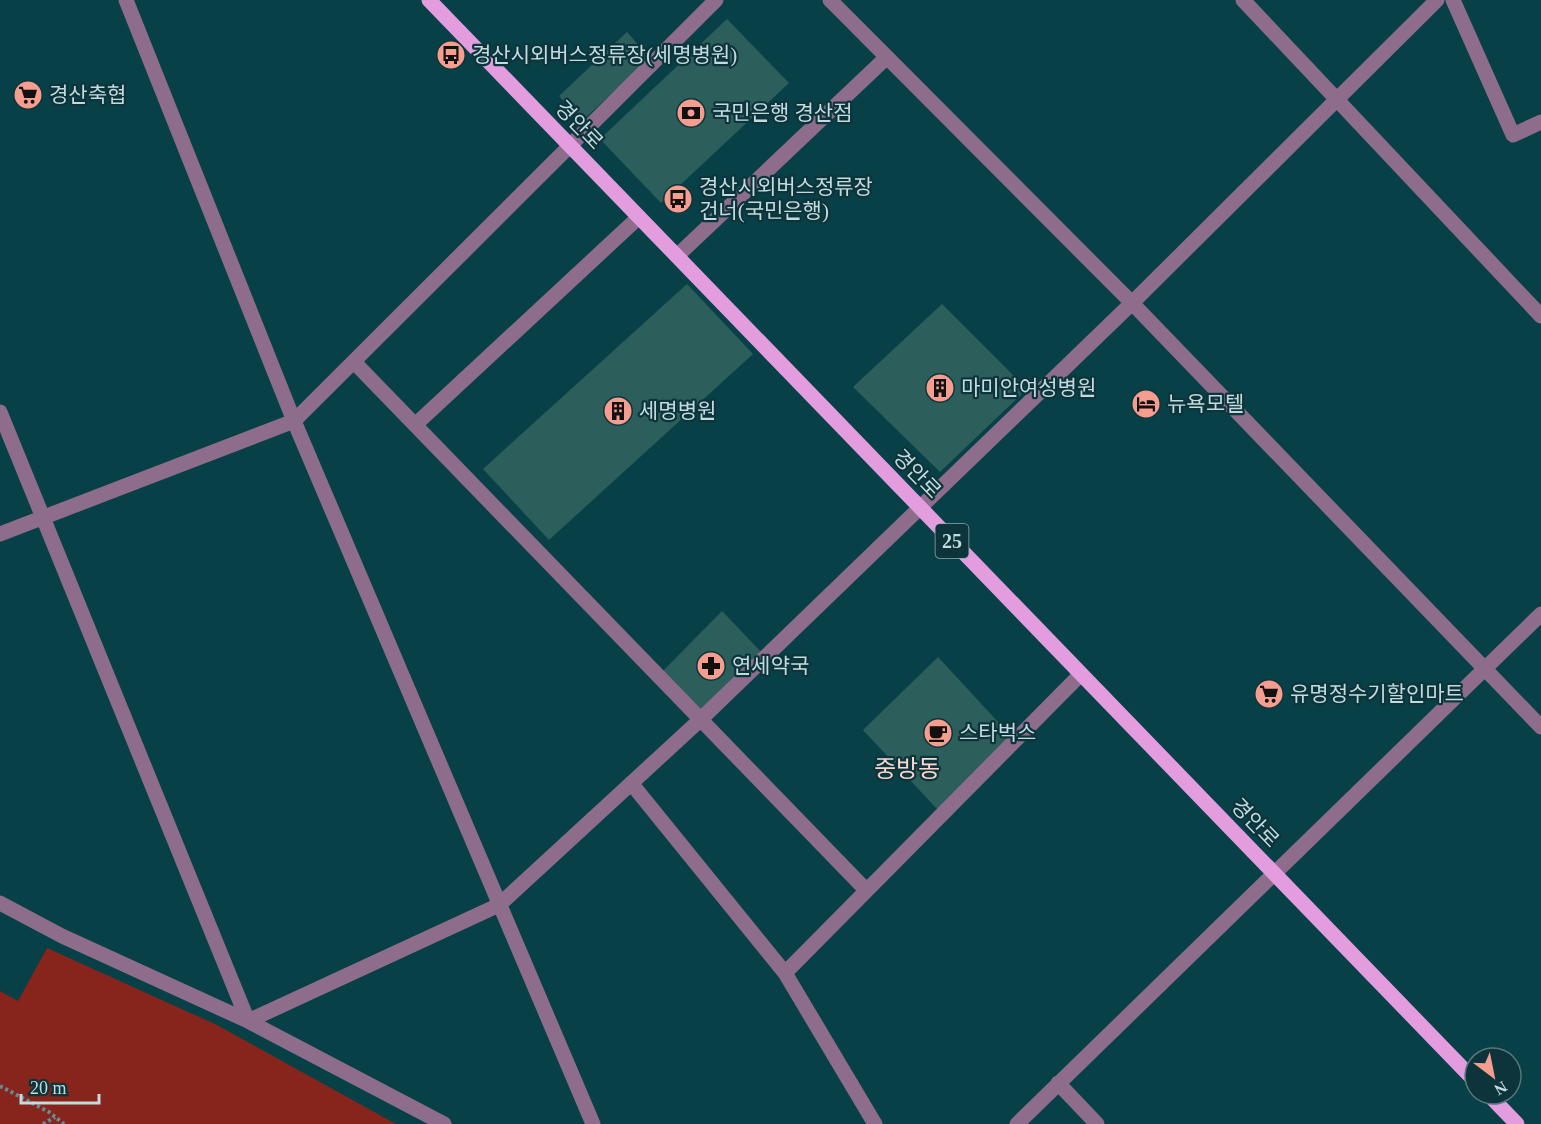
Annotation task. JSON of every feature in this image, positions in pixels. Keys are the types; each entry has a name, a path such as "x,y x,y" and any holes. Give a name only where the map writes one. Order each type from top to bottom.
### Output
{"main road":[{"name":"경안로","path":"429,0 1463,1069"},
{"path":"1500,1106 1517,1124"}],"street":[{"path":"126,0 294,421 593,1124"},
{"path":"0,534 294,421 716,0"},
{"path":"830,0 1132,303 1541,727"},
{"path":"1243,0 1541,316"},
{"path":"248,1021 499,905 700,720 1132,303 1437,0"},
{"path":"1453,0 1513,135 1541,122"},
{"path":"677,256 887,57"},
{"path":"415,425 639,217"},
{"path":"354,362 866,890"},
{"path":"0,411 248,1021"},
{"path":"1017,1124 1541,614"},
{"path":"785,973 1081,674"},
{"path":"631,783 785,973 874,1124"},
{"path":"0,903 62,936 248,1021 444,1124"},
{"path":"1058,1083 1098,1124"}],"path":[{"path":"0,1086 55,1117 63,1124"},
{"path":"43,1124 55,1117"}],"shaded area":[{"path":"47,948 217,1025 396,1124 0,1124 0,991 18,1001"}],"building":[{"path":"727,19 789,83 661,203 600,139"},
{"path":"627,32 650,58 582,121 559,96"},
{"name":"세명병원","path":"687,284 753,354 549,540 483,469"},
{"name":"마미안여성병원","path":"942,304 1027,389 940,472 853,387"},
{"name":"연세약국","path":"722,611 765,656 700,720 658,676"},
{"name":"스타벅스","path":"938,657 1012,737 938,810 863,730"}],"place":[{"name":"경산시외버스정류장(세명병원)","path":"451,55"},
{"name":"경산축협","path":"28,95"},
{"name":"국민은행 경산점","path":"691,113"},
{"name":"경산시외버스정류장 건너(국민은행)","path":"678,199"},
{"name":"마미안여성병원","path":"940,388"},
{"name":"뉴욕모텔","path":"1146,404"},
{"name":"세명병원","path":"618,411"},
{"name":"연세약국","path":"711,666"},
{"name":"유명정수기할인마트","path":"1269,694"},
{"name":"스타벅스","path":"938,733"}],"district":[{"name":"중방동","path":"907,769"}]}
